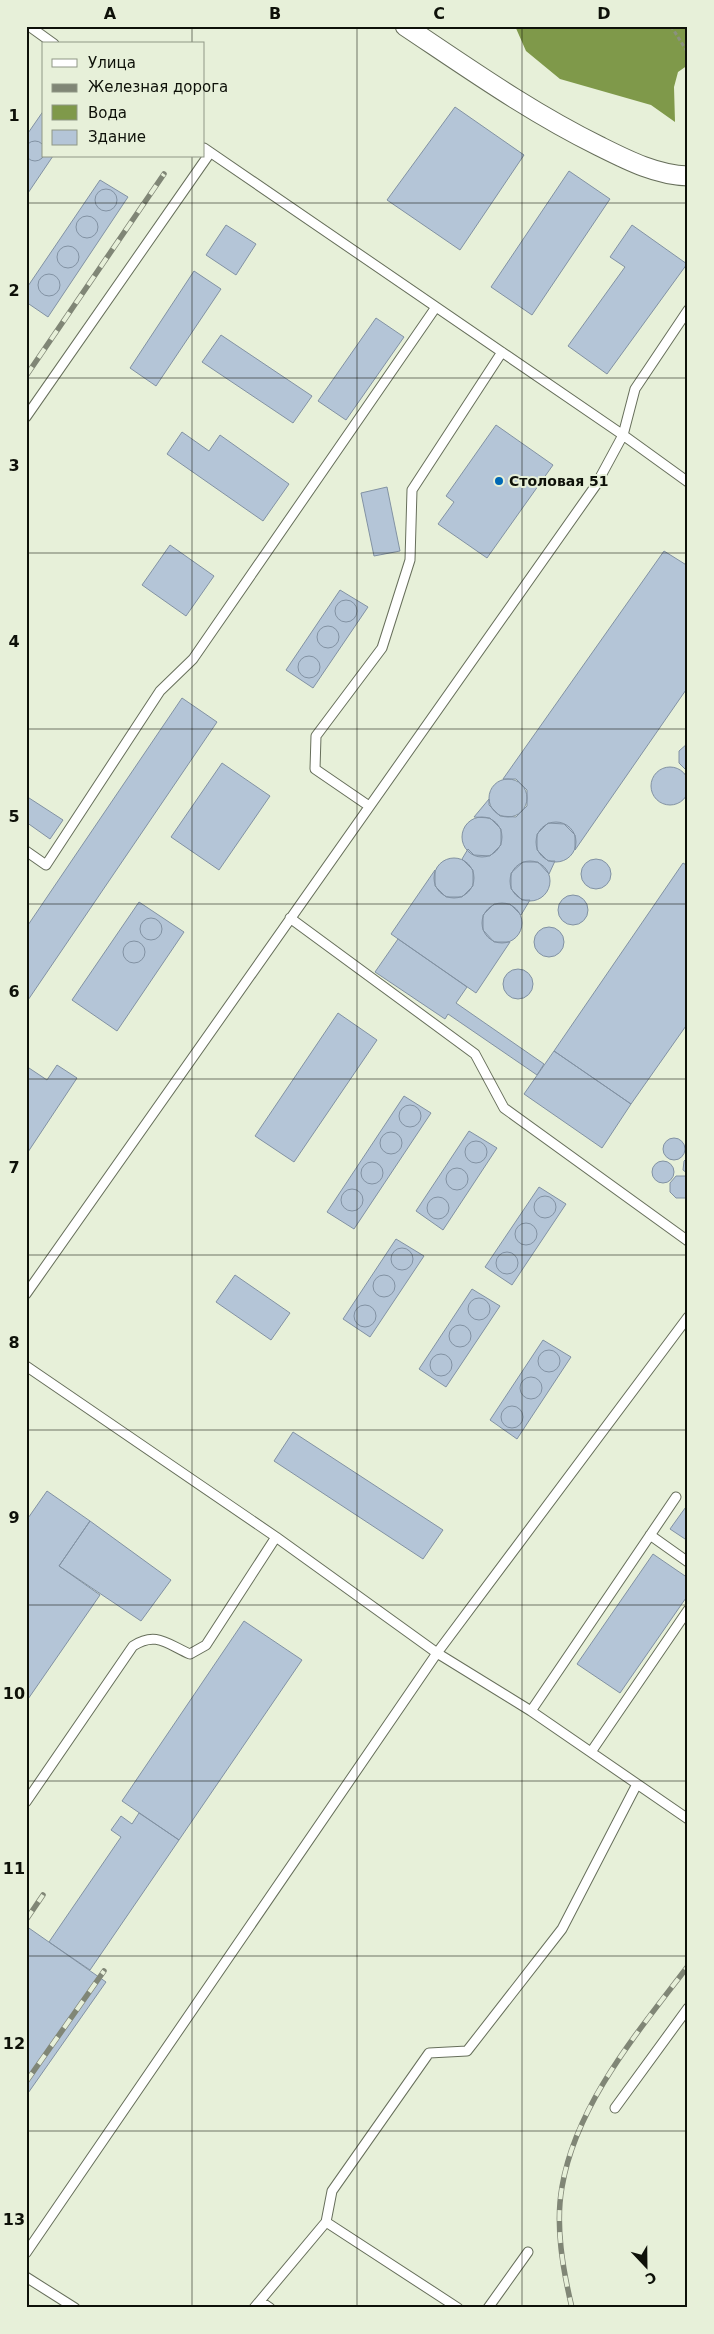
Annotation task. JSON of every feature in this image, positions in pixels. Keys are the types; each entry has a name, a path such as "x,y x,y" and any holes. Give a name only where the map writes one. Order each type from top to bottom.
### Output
{"street":[{"path":"405,26 560,127 643,167 662,173 688,176"}],"lane":[{"path":"29,26 51,42"},
{"path":"207,151 623,435 688,482"},
{"path":"26,417 202,158"},
{"path":"26,851 46,864 160,691 194,659 436,307"},
{"path":"26,1294 596,485 623,435 635,389 688,310"},
{"path":"369,806 315,769 316,736 382,648 410,560 412,490 502,352"},
{"path":"290,918 475,1054 504,1108 688,1241"},
{"path":"26,2253 437,1652 688,1317"},
{"path":"26,1366 276,1537 437,1652 531,1711 688,1819"},
{"path":"531,1711 676,1497"},
{"path":"650,1535 688,1562"},
{"path":"26,1802 133,1646 144,1638 156,1638 190,1654 206,1645 276,1537"},
{"path":"591,1752 688,1610"},
{"path":"270,2308 257,2304 326,2222 332,2191 429,2053 467,2051 562,1929 637,1784"},
{"path":"616,2108 688,2008"},
{"path":"326,2222 458,2308"},
{"path":"488,2308 528,2252"},
{"path":"26,2277 75,2308"}],"path":[{"path":"671,26 688,53"}],"water":[{"path":"515,26 688,26 688,65 678,72 674,87 675,122 651,105 560,79 526,51"}],"building":[{"path":"455,107 524,155 460,250 387,200"},
{"path":"42,113 42,158 52,158 26,196 26,136"},
{"path":"31,142 42,144 42,158 35,161 31,160 26,155 26,147"},
{"path":"569,171 610,199 532,315 491,287"},
{"path":"100,180 128,197 48,317 26,302 26,289"},
{"path":"106,189 114,192 117,200 114,208 106,211 98,208 95,200 98,192"},
{"path":"87,216 95,219 98,227 95,235 87,238 79,235 76,227 79,219"},
{"path":"226,225 256,244 236,275 206,255"},
{"path":"632,225 687,264 607,374 568,346 625,267 610,257"},
{"path":"68,246 76,249 79,257 76,265 68,268 60,265 57,257 60,249"},
{"path":"194,271 221,289 156,386 130,368"},
{"path":"49,274 57,277 60,285 57,293 49,296 41,293 38,285 41,277"},
{"path":"376,318 404,337 346,420 318,401"},
{"path":"221,335 312,396 293,423 202,362"},
{"name":"Столовая 51","path":"496,425 553,465 487,558 438,524 454,502 446,496"},
{"path":"182,432 209,451 220,435 289,484 263,521 167,454"},
{"path":"387,487 400,551 374,556 361,493"},
{"path":"170,545 214,576 186,616 142,585"},
{"path":"664,551 688,566 688,687 575,850 575,835 564,824 548,823 537,834 537,850 548,861 555,861 549,874 538,862 523,862 511,873 511,889 522,900 530,900 521,915 510,904 494,904 483,915 483,930 494,942 510,942 476,993 391,934 435,870 435,886 446,897 462,897 473,886 473,870 462,859 468,849 474,855 490,856 501,845 501,829 490,818 474,817 489,799 489,805 500,816 516,817 527,806 527,790 516,779 503,779"},
{"path":"340,590 368,607 313,688 286,670"},
{"path":"346,600 354,603 357,611 354,619 346,622 338,619 335,611 338,603"},
{"path":"328,626 336,629 339,637 336,645 328,648 320,645 317,637 320,629"},
{"path":"309,656 317,659 320,667 317,675 309,678 301,675 298,667 301,659"},
{"path":"182,698 217,722 26,1003 26,928"},
{"path":"688,743 688,772 679,763 679,751"},
{"path":"222,763 270,796 219,870 171,837"},
{"path":"670,767 683,773 689,786 683,799 670,805 657,799 651,786 657,773"},
{"path":"508,779 522,784 527,798 522,812 508,817 494,812 489,798 494,784"},
{"path":"26,796 63,820 50,839 26,822"},
{"path":"482,817 496,823 502,837 496,851 482,857 468,851 462,837 468,823"},
{"path":"556,822 570,828 576,842 570,856 556,862 542,856 536,842 542,828"},
{"path":"454,858 468,864 474,878 468,892 454,898 440,892 434,878 440,864"},
{"path":"596,859 607,863 611,874 607,885 596,889 585,885 581,874 585,863"},
{"path":"530,861 544,867 550,881 544,895 530,901 516,895 510,881 516,867"},
{"path":"683,863 688,866 688,1023 631,1104 554,1051"},
{"path":"573,895 584,899 588,910 584,921 573,925 562,921 558,910 562,899"},
{"path":"139,902 184,932 117,1031 72,1000"},
{"path":"502,903 516,909 522,923 516,937 502,943 488,937 482,923 488,909"},
{"path":"151,918 159,921 162,929 159,937 151,940 143,937 140,929 143,921"},
{"path":"549,927 560,931 564,942 560,953 549,957 538,953 534,942 538,931"},
{"path":"398,939 467,987 456,1003 544,1064 537,1075 448,1014 445,1019 375,972"},
{"path":"134,941 142,944 145,952 142,960 134,963 126,960 123,952 126,944"},
{"path":"518,969 529,973 533,984 529,995 518,999 507,995 503,984 507,973"},
{"path":"338,1013 377,1040 294,1162 255,1136"},
{"path":"554,1051 631,1104 602,1148 524,1094"},
{"path":"57,1065 77,1078 26,1155 26,1066 47,1080"},
{"path":"404,1096 431,1113 354,1229 327,1212"},
{"path":"410,1105 418,1108 421,1116 418,1124 410,1127 402,1124 399,1116 402,1108"},
{"path":"469,1131 497,1148 443,1230 416,1211"},
{"path":"391,1132 399,1135 402,1143 399,1151 391,1154 383,1151 380,1143 383,1135"},
{"path":"674,1138 682,1141 685,1149 682,1157 674,1160 666,1157 663,1149 666,1141"},
{"path":"476,1141 484,1144 487,1152 484,1160 476,1163 468,1160 465,1152 468,1144"},
{"path":"688,1157 688,1174 683,1170 684,1161"},
{"path":"663,1161 671,1164 674,1172 671,1180 663,1183 655,1180 652,1172 655,1164"},
{"path":"372,1162 380,1165 383,1173 380,1181 372,1184 364,1181 361,1173 364,1165"},
{"path":"457,1168 465,1171 468,1179 465,1187 457,1190 449,1187 446,1179 449,1171"},
{"path":"676,1176 685,1176 688,1179 688,1195 685,1198 676,1198 670,1192 670,1183"},
{"path":"539,1187 566,1204 512,1285 485,1267"},
{"path":"352,1189 360,1192 363,1200 360,1208 352,1211 344,1208 341,1200 344,1192"},
{"path":"545,1196 553,1199 556,1207 553,1215 545,1218 537,1215 534,1207 537,1199"},
{"path":"438,1197 446,1200 449,1208 446,1216 438,1219 430,1216 427,1208 430,1200"},
{"path":"526,1223 534,1226 537,1234 534,1242 526,1245 518,1242 515,1234 518,1226"},
{"path":"396,1239 424,1256 370,1337 343,1319"},
{"path":"402,1248 410,1251 413,1259 410,1267 402,1270 394,1267 391,1259 394,1251"},
{"path":"507,1252 515,1255 518,1263 515,1271 507,1274 499,1271 496,1263 499,1255"},
{"path":"235,1275 290,1313 271,1340 216,1302"},
{"path":"384,1275 392,1278 395,1286 392,1294 384,1297 376,1294 373,1286 376,1278"},
{"path":"472,1289 500,1306 446,1387 419,1369"},
{"path":"479,1298 487,1301 490,1309 487,1317 479,1320 471,1317 468,1309 471,1301"},
{"path":"365,1305 373,1308 376,1316 373,1324 365,1327 357,1324 354,1316 357,1308"},
{"path":"460,1325 468,1328 471,1336 468,1344 460,1347 452,1344 449,1336 452,1328"},
{"path":"543,1340 571,1357 517,1439 490,1420"},
{"path":"549,1350 557,1353 560,1361 557,1369 549,1372 541,1369 538,1361 541,1353"},
{"path":"441,1354 449,1357 452,1365 449,1373 441,1376 433,1373 430,1365 433,1357"},
{"path":"531,1377 539,1380 542,1388 539,1396 531,1399 523,1396 520,1388 523,1380"},
{"path":"512,1406 520,1409 523,1417 520,1425 512,1428 504,1425 501,1417 504,1409"},
{"path":"293,1432 443,1530 423,1559 274,1461"},
{"path":"47,1491 90,1521 59,1566 100,1595 26,1702 26,1521"},
{"path":"688,1504 688,1541 670,1529"},
{"path":"90,1521 171,1580 141,1621 59,1566"},
{"path":"653,1554 688,1578 688,1595 620,1693 577,1664"},
{"path":"244,1621 302,1660 179,1840 122,1801"},
{"path":"139,1813 179,1840 90,1970 49,1942 121,1837 111,1830 121,1816 132,1824"},
{"path":"26,1926 106,1982 26,2096"}],"railway":[{"path":"26,376 164,174"},
{"path":"26,1920 43,1895"},
{"path":"572,2308 563,2263 559,2217 562,2187 569,2156 595,2098 612,2070 688,1966"},
{"path":"26,2082 104,1971"}],"place":[{"name":"Столовая 51","path":"499,481"}]}
